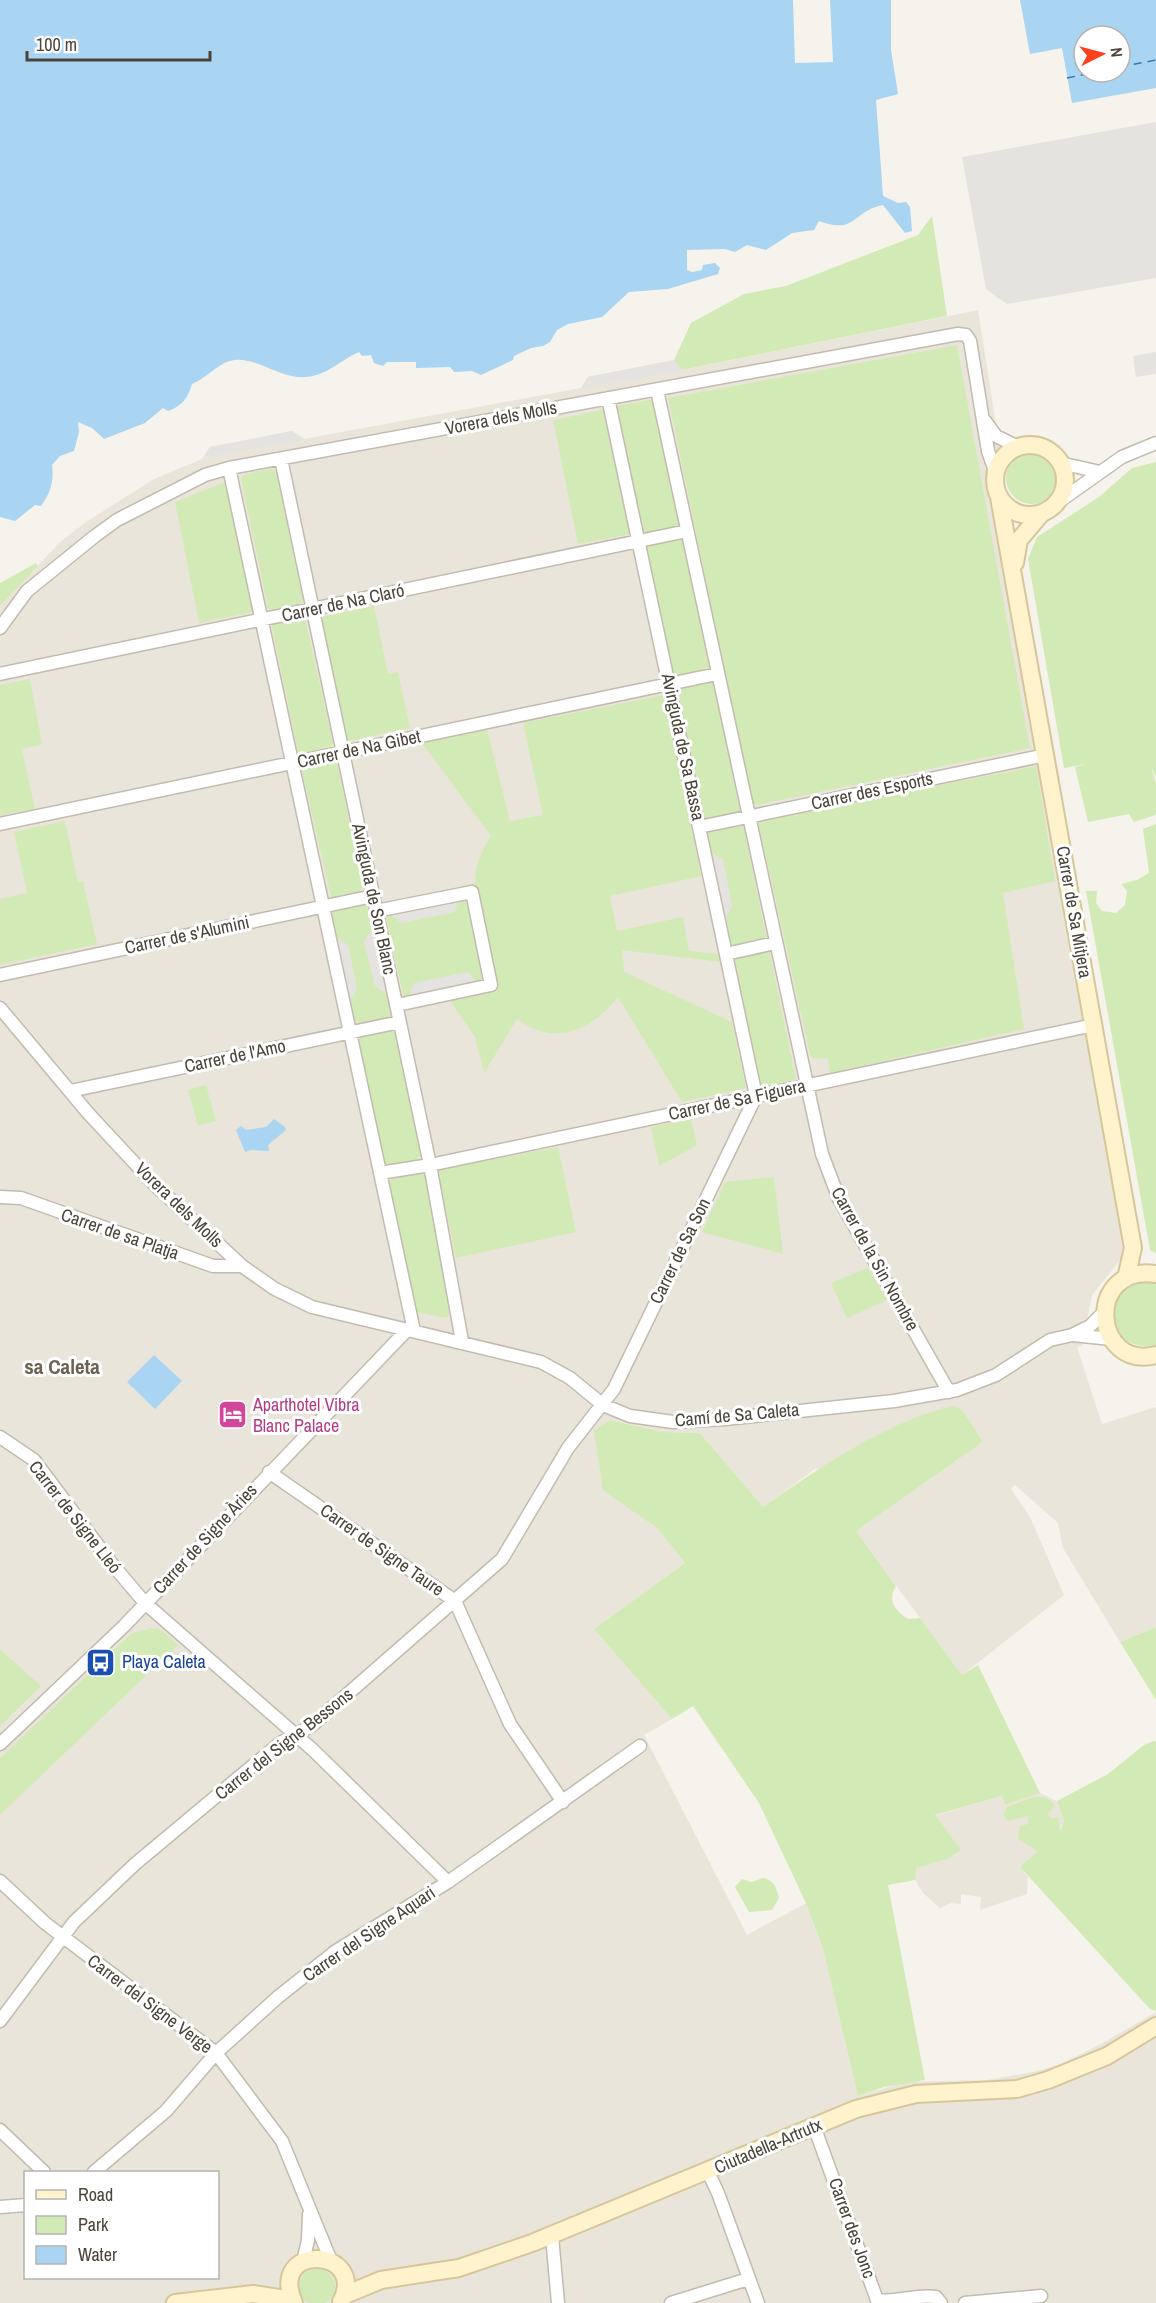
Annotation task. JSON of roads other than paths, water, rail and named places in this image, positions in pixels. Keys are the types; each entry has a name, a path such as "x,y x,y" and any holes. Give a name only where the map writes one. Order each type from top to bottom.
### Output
{"street":[{"name":"Vorera dels Molls","path":"0,628 27,591 117,520 195,480 229,468 958,334 966,335 970,341 988,451 995,471"},
{"path":"657,390 805,1086"},
{"name":"Avinguda de Sa Bassa","path":"608,398 756,1096"},
{"path":"984,420 996,436 1016,446 1033,445 1049,450 1060,463 1065,476 1064,491 1057,503"},
{"path":"1016,446 1002,458 995,471 999,497 1008,507 1023,514 1041,514 1122,457 1156,443"},
{"name":"Avinguda de Son Blanc","path":"281,459 430,1165 462,1341"},
{"path":"1060,463 1101,472"},
{"path":"229,468 380,1173 411,1331"},
{"name":"Carrer de Sa Mitjera","path":"999,497 1133,1248 1126,1278"},
{"name":"Carrer de Sa Mitjera","path":"1012,576 1019,540 1041,514"},
{"name":"Carrer de Na Claró","path":"0,674 687,531"},
{"name":"Carrer de Na Gibet","path":"0,824 717,674"},
{"name":"Carrer des Esports","path":"699,827 1046,754"},
{"path":"376,911 472,892 491,985 397,1005"},
{"name":"Carrer de s'Alumini","path":"0,975 373,896"},
{"path":"726,954 775,943"},
{"name":"Vorera dels Molls","path":"0,1008 70,1091 154,1184 242,1266 275,1289 312,1307 411,1331"},
{"name":"Carrer de l'Amo","path":"70,1091 400,1022"},
{"name":"Carrer de Sa Figuera","path":"380,1173 430,1165 1094,1025"},
{"name":"Carrer de la Sin Nombre","path":"805,1086 822,1154 839,1199 950,1392"},
{"name":"Carrer de Sa Son","path":"603,1405 614,1389 756,1096"},
{"name":"Carrer de sa Platja","path":"0,1197 21,1198 213,1266 242,1266"},
{"path":"1133,1248 1156,1274"},
{"path":"1154,1357 1134,1355 1122,1349 1112,1339 1105,1326 1104,1312 1113,1289 1126,1278 1138,1274 1156,1274"},
{"name":"Camí de Sa Caleta","path":"411,1331 462,1341 541,1362 570,1378 603,1405 630,1416 673,1422 894,1401 950,1392 996,1375 1050,1340 1072,1335 1090,1326 1104,1312"},
{"name":"Carrer de Signe Àries","path":"0,1744 145,1603 269,1472 411,1331"},
{"name":"Camí de Sa Caleta","path":"1072,1335 1112,1339"},
{"name":"Carrer del Signe Bessons","path":"0,2020 74,1922 135,1864 280,1743 311,1726 502,1559 568,1448 603,1405"},
{"name":"Carrer de Signe Lleó","path":"0,1437 34,1460 112,1564 145,1603 295,1735 448,1882"},
{"name":"Carrer de Signe Taure","path":"269,1472 455,1601 510,1724 563,1802"},
{"name":"Carrer del Signe Aquari","path":"95,2171 166,2111 216,2053 278,1997 336,1951 448,1882 640,1746"},
{"name":"Carrer del Signe Verge","path":"0,1881 63,1937 216,2053 282,2141 336,2266"},
{"name":"Ciutadella-Artrutx","path":"381,2280 459,2268 552,2236 856,2109 916,2094 1017,2089 1048,2080 1107,2056 1156,2026"},
{"name":"Carrer des Jonc","path":"814,2126 877,2300 884,2303 903,2301 921,2295 936,2296 941,2303"},
{"path":"0,2130 43,2171"},
{"path":"708,2172 758,2303"},
{"path":"0,2207 24,2205"},
{"name":"Carrer del Signe Verge","path":"303,2262 308,2240 310,2210"},
{"path":"552,2236 558,2303"},
{"path":"253,2294 291,2275 303,2262 317,2257 358,2277 381,2280"},
{"path":"336,2266 345,2280 343,2299"},
{"path":"291,2275 289,2291 293,2301"},
{"path":"671,2303 748,2279"},
{"path":"343,2299 381,2280"},
{"path":"175,2303 253,2294 293,2301"},
{"path":"964,2303 1041,2296"}],"water":[{"path":"0,0 891,0 891,50 898,94 876,100 883,196 898,203 906,202 910,207 912,231 905,233 883,205 865,212 848,224 831,225 819,221 814,230 792,233 766,250 747,245 735,252 725,249 687,250 687,270 692,272 702,270 703,265 715,263 720,268 718,274 668,289 629,292 602,317 568,324 557,330 550,342 514,356 513,360 481,375 472,371 454,372 450,367 416,368 416,362 387,362 383,366 374,363 371,355 362,356 359,352 331,369 307,377 289,376 243,360 229,361 192,384 189,393 177,407 168,411 163,408 145,423 104,439 92,428 78,422 79,432 74,451 60,456 52,465 51,486 41,506 35,505 15,521 0,517"},
{"path":"1020,0 1156,0 1156,88 1072,103 1062,48 1030,54"},
{"path":"274,1119 286,1130 268,1145 269,1151 245,1152 236,1130 241,1126 246,1130 266,1127"},
{"path":"154,1355 182,1381 155,1409 127,1382"}],"place":[{"name":"Aparthotel Vibra Blanc Palace","path":"232,1415"},
{"name":"Playa Caleta","path":"101,1662"}],"district":[{"name":"sa Caleta","path":"62,1367"}]}
